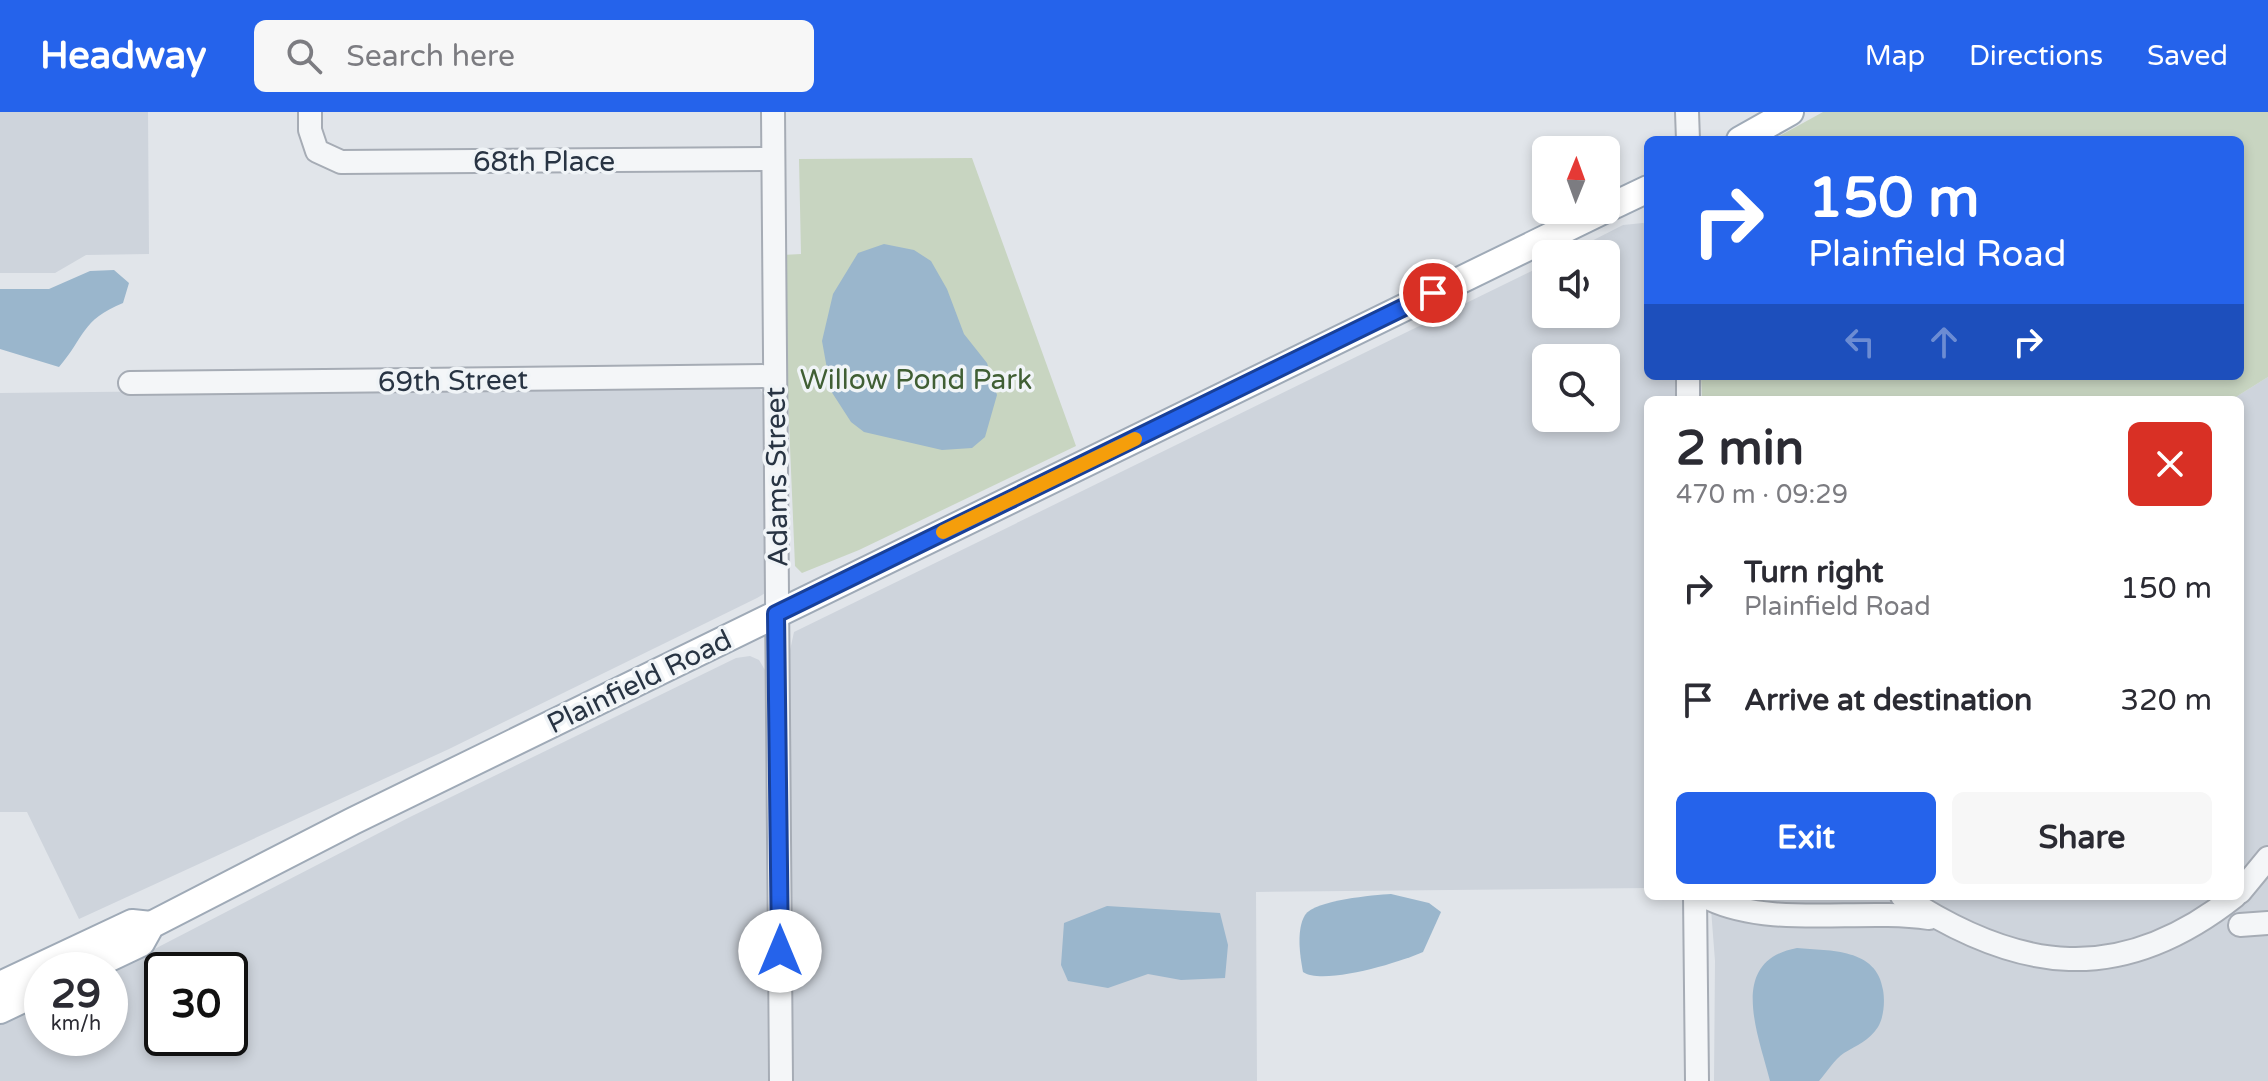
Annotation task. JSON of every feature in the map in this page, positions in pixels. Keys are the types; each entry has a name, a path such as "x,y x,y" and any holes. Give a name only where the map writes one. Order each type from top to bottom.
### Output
{"main road":[{"path":"1747,136 1790,112"},
{"name":"Plainfield Road","path":"1620,203 1644,191"},
{"name":"Plainfield Road","path":"0,985 132,923 151,925 364,815 1576,224"},
{"name":"Plainfield Road","path":"122,952 141,943 151,925"},
{"path":"0,1010 24,999"}],"street":[{"name":"68th Place","path":"310,112 317,151 341,162 773,159"},
{"name":"Adams Street","path":"773,112 781,1081"},
{"path":"1687,112 1688,136"},
{"name":"69th Street","path":"130,383 775,376"},
{"path":"2244,887 2268,858"},
{"path":"1695,900 1697,1081"},
{"path":"1712,900 1736,912 1822,916 1892,913 1938,920"},
{"path":"1908,900 1938,920 1984,943 2018,953 2053,958 2096,958 2139,950 2180,933 2229,900"},
{"path":"2240,925 2268,923"}],"shaded area":[{"path":"0,112 148,112 149,254 86,255 55,273 0,273"},
{"path":"1644,223 1644,380 1675,380 1675,396 1644,396 1644,888 1256,892 1257,1081 793,1081 789,655 794,632 1532,271 1532,328 1620,328 1620,240 1594,240 1623,225"},
{"path":"2268,377 2268,1081 1714,1081 1715,961 1710,900 2244,900 2244,396 2237,396"},
{"path":"749,385 760,389 766,399 767,592 757,598 449,749 79,919 27,812 0,812 0,393"},
{"path":"750,656 759,660 765,670 768,1081 0,1081 0,1025 24,1013 24,1056 128,1056 128,963 144,954 144,1056 248,1056 248,952 149,952 410,817 736,658"}],"green space":[{"path":"1823,112 2268,112 2268,377 2237,396 1702,396 1701,380 2244,380 2244,136 1779,136"},
{"name":"Willow Pond Park","path":"972,158 1076,446 859,550 802,573 795,566 782,255 801,254 799,159"}],"water":[{"path":"884,244 914,250 931,261 947,289 964,334 987,363 997,395 985,437 972,448 942,450 864,432 851,422 831,391 822,341 833,294 858,253"},
{"path":"114,270 129,283 123,303 91,323 59,367 0,349 0,289 49,289 90,271"},
{"path":"1391,894 1429,903 1441,912 1423,952 1344,974 1313,976 1303,972 1300,935 1305,915 1332,902"},
{"path":"1107,906 1220,913 1228,945 1225,978 1181,980 1148,974 1108,988 1068,981 1061,965 1064,923"},
{"path":"1797,948 1850,954 1872,966 1883,990 1883,1014 1871,1036 1840,1056 1819,1081 1770,1081 1755,1021 1755,983 1762,968 1775,955"}],"slow traffic":[{"path":"943,532 1135,439"}],"route":[{"path":"780,951 776,614 1433,293"}]}
